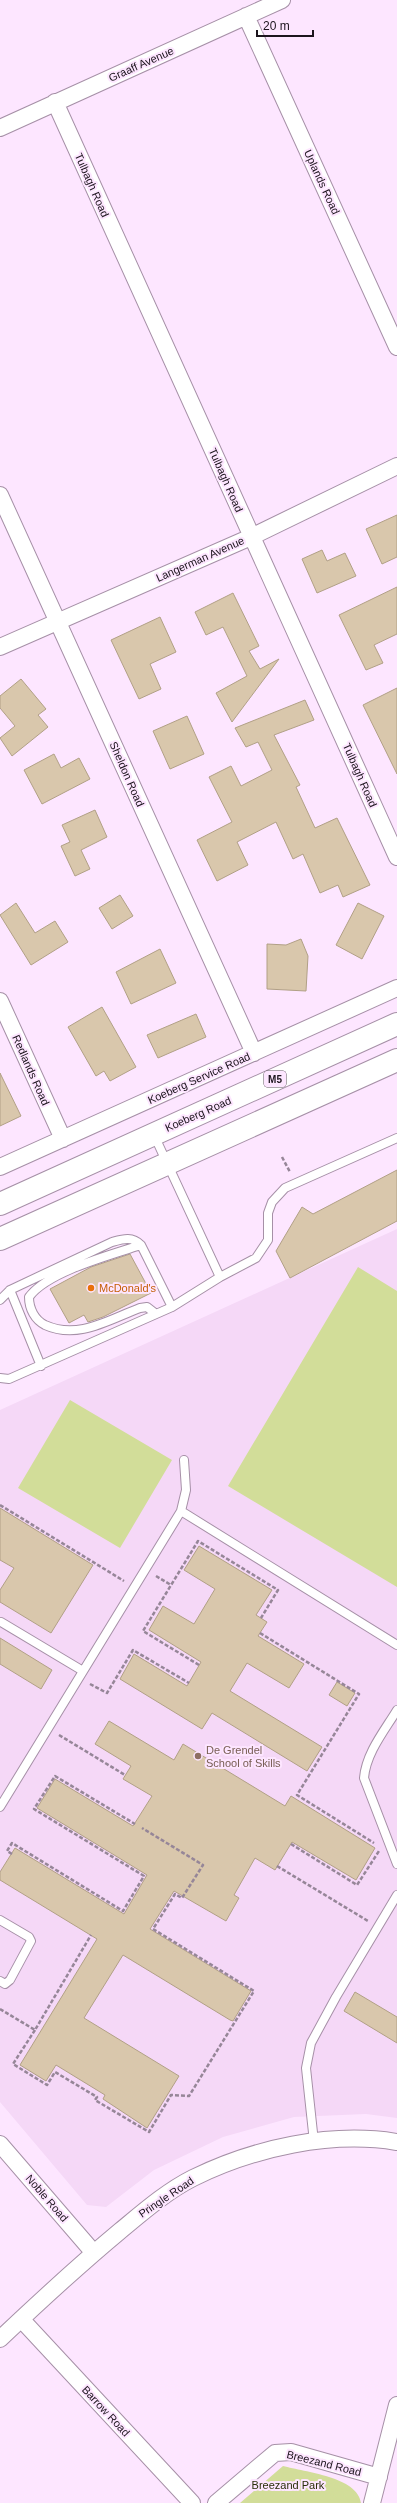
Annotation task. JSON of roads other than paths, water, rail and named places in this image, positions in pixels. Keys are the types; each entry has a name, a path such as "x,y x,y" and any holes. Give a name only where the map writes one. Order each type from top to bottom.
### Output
{"main road":[{"name":"Koeberg Road","path":"0,1204 397,1024"},
{"path":"0,1239 397,1060"}],"street":[{"name":"Graaff Avenue","path":"0,128 282,0"},
{"name":"Uplands Road","path":"246,16 397,347"},
{"name":"Tulbagh Road","path":"55,102 397,857"},
{"name":"Langerman Avenue","path":"0,647 251,537 397,466"},
{"name":"Sheldon Road","path":"0,495 254,1053"},
{"name":"Koeberg Service Road","path":"0,1167 397,988"},
{"name":"Redlands Road","path":"0,1001 63,1139"},
{"name":"Pringle Road","path":"0,2339 94,2253 150,2206 193,2178 235,2161 280,2148 314,2142 336,2140 397,2142"},
{"name":"Noble Road","path":"0,2144 94,2253"},
{"name":"Barrow Road","path":"21,2319 192,2503"},
{"path":"372,2503 397,2405"},
{"name":"Breezand Road","path":"216,2503 275,2453 290,2452 379,2476"}],"lane":[{"path":"154,1134 220,1277"},
{"path":"0,1378 10,1379 172,1307 220,1277 256,1258 266,1246 270,1234 268,1213 276,1196 285,1188 397,1138"},
{"path":"0,1300 10,1290 112,1242 130,1238 136,1240 140,1245 172,1307"},
{"path":"140,1245 94,1260 41,1283 29,1297 29,1305 36,1319 43,1324 60,1331 71,1332 81,1331 140,1308 147,1307 156,1314"},
{"path":"10,1290 41,1366"},
{"path":"0,1807 181,1512 186,1490 184,1460"},
{"path":"181,1512 397,1645"},
{"path":"1,1622 81,1674"},
{"path":"397,1710 369,1757 365,1767 364,1778 397,1864"},
{"path":"314,2142 309,2110 306,2068 307,2056 311,2043 336,1997 397,1895"},
{"path":"0,1920 29,1937 31,1941 10,1980 5,1984 0,1981"}],"place":[{"name":"McDonald's","path":"91,1288"},
{"name":"De Grendel School of Skills","path":"198,1756"}],"park label":[{"name":"Breezand Park","path":"288,2485"}]}
